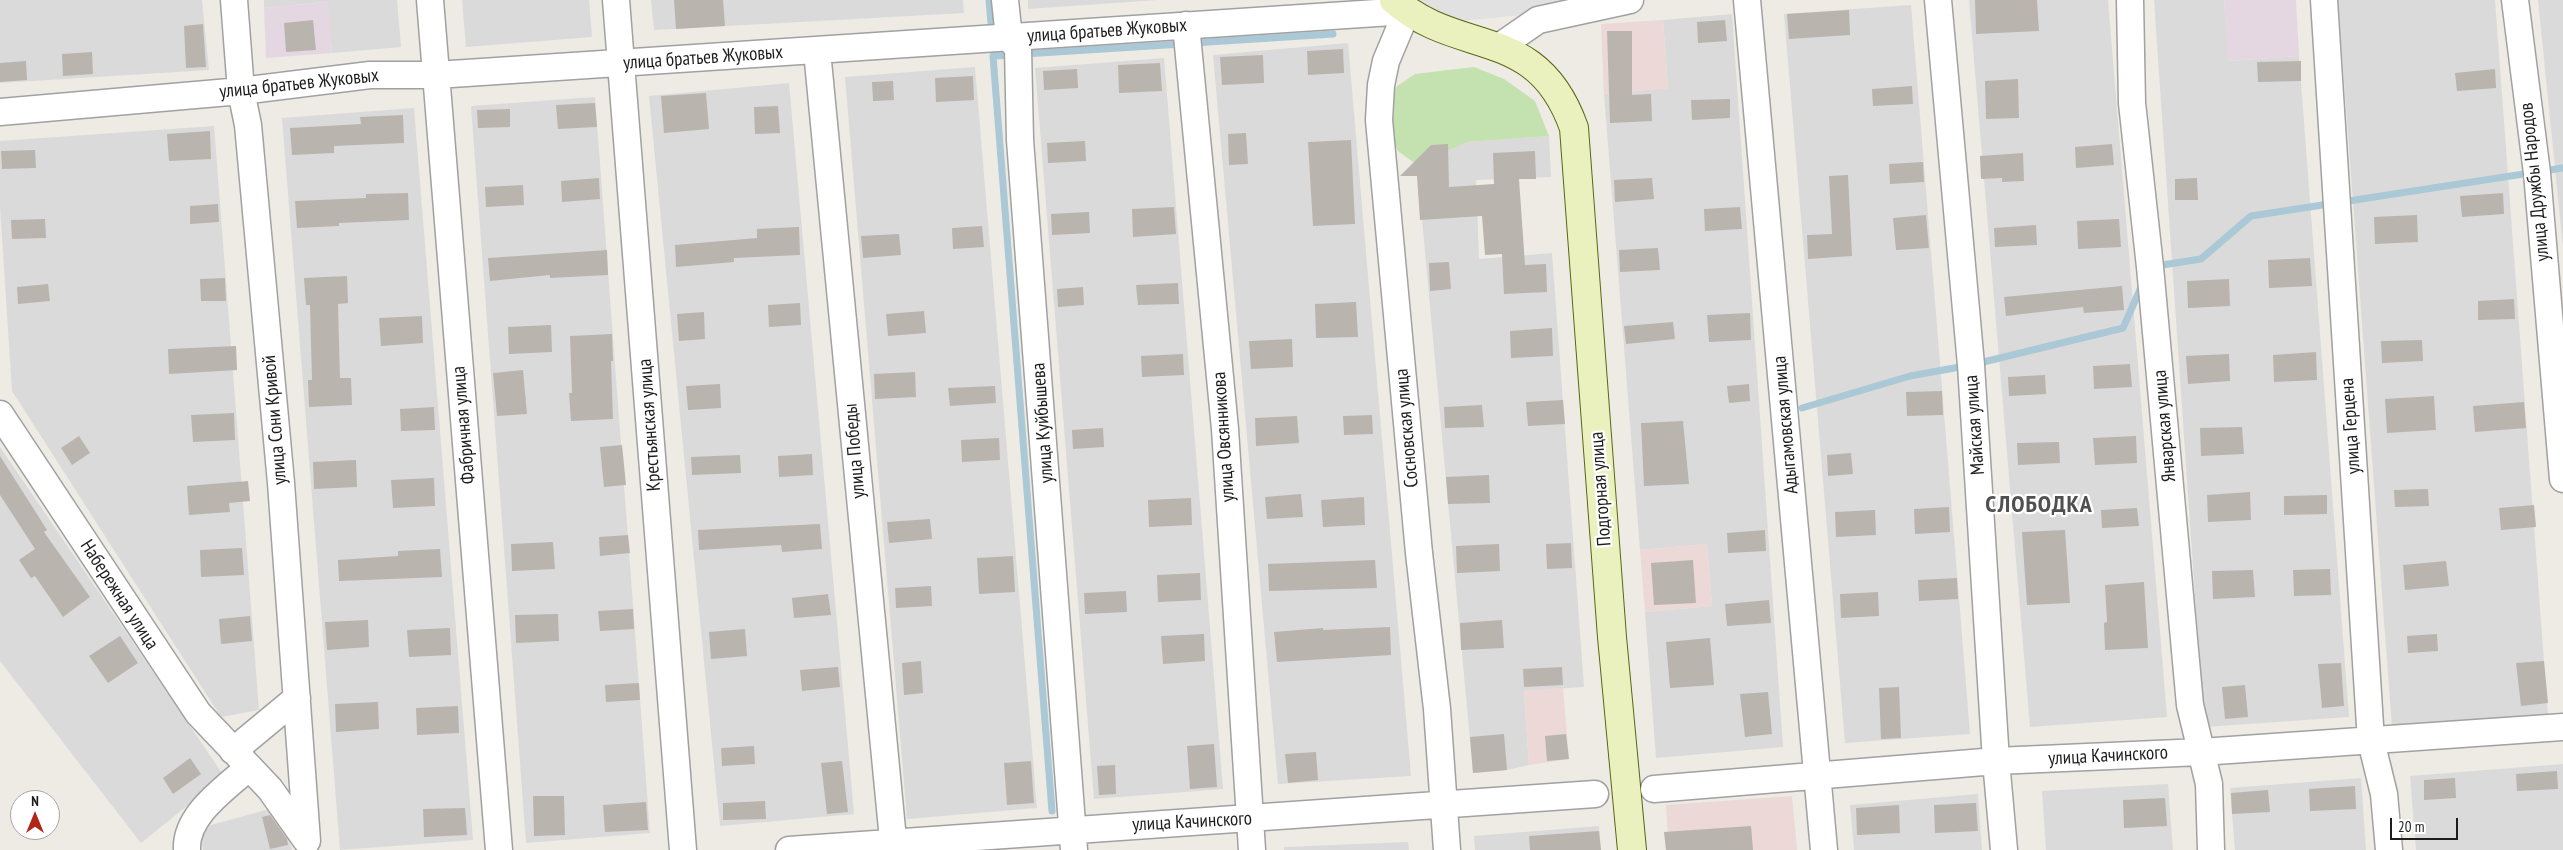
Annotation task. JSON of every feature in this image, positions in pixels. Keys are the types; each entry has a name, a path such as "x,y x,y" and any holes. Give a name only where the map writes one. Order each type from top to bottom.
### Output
{"street":[{"name":"улица Сони Кривой","path":"234,0 241,91 248,125 280,473 309,846"},
{"name":"Фабричная улица","path":"430,0 499,850"},
{"name":"Крестьянская улица","path":"616,0 684,850"},
{"name":"улица Куйбышева","path":"1005,0 1009,38 1018,48 1020,140 1073,840"},
{"path":"1499,47 1538,20 1630,0"},
{"name":"Адыгамовская улица","path":"1747,0 1824,850"},
{"name":"Майская улица","path":"1938,0 1971,365 1996,761 2004,850"},
{"name":"Январская улица","path":"2130,0 2132,103 2150,267 2190,705 2209,784 2211,850"},
{"name":"улица Герцена","path":"2324,0 2371,741 2384,794 2389,850"},
{"name":"улица Дружбы Народов","path":"2515,0 2557,364 2563,480"},
{"name":"улица братьев Жуковых","path":"0,112 241,91 370,75 436,75 1009,38 1186,25 1400,5"},
{"name":"Подгорная улица","path":"1400,5 1433,25 1499,47 1524,60 1546,77 1563,102 1574,128 1612,637 1632,850"},
{"name":"Сосновская улица","path":"1400,5 1381,85 1379,120 1418,553 1437,709 1447,850"},
{"name":"улица Овсянникова","path":"1186,25 1225,429 1252,850"},
{"name":"улица Победы","path":"817,51 893,846"},
{"name":"Набережная улица","path":"0,414 198,713 270,789 309,846"},
{"path":"187,850 186,840 199,814 240,759 297,698"},
{"name":"улица Качинского","path":"1654,789 1818,774 1996,761 2201,752 2563,727"},
{"name":"улица Качинского","path":"789,850 1073,840 1249,818 1595,794"}],"shaded area":[{"path":"0,0 202,0 209,70 0,83"},
{"path":"264,0 397,0 401,47 332,53 327,2 264,8"},
{"path":"462,0 589,0 592,37 466,47"},
{"path":"651,0 963,0 964,13 654,30"},
{"path":"1028,0 1158,0 1028,9"},
{"path":"1413,0 1604,0 1522,15 1462,21 1444,20"},
{"path":"1969,0 2108,0 2167,717 2030,727"},
{"path":"2154,0 2224,0 2229,61 2299,56 2349,717 2204,727"},
{"path":"2224,0 2296,0 2299,56 2228,61"},
{"path":"2338,0 2495,0 2548,716 2392,728"},
{"path":"2538,0 2563,0 2563,247"},
{"path":"328,2 332,53 266,58 264,8"},
{"path":"1911,5 1970,734 1845,743 1784,14"},
{"path":"1732,14 1783,747 1656,758 1645,612 1712,606 1707,544 1640,550 1604,94 1668,88 1663,20"},
{"path":"1663,20 1668,88 1604,94 1601,24"},
{"path":"1348,43 1411,776 1278,784 1213,55"},
{"path":"1164,58 1223,789 1094,799 1035,68"},
{"path":"975,67 1037,808 907,819 845,77"},
{"path":"789,83 854,814 720,826 649,96"},
{"path":"595,97 650,833 526,843 471,106"},
{"path":"414,108 473,840 340,850 282,118"},
{"path":"214,126 259,710 221,717 12,391 0,207 0,141"},
{"path":"1549,136 1551,177 1476,180 1479,259 1552,253 1584,687 1524,691 1529,765 1507,770 1473,773 1417,165 1467,142"},
{"path":"0,447 224,776 141,843 0,661"},
{"path":"1707,544 1712,606 1645,612 1640,550"},
{"path":"1563,688 1569,759 1529,765 1524,691"},
{"path":"2563,764 2563,850 2416,850 2410,776"},
{"path":"2361,778 2366,850 2235,850 2230,788"},
{"path":"2168,784 2173,850 2046,850 2042,791"},
{"path":"1978,794 1982,850 1854,850 1850,805"},
{"path":"1792,796 1797,850 1669,850 1666,805"},
{"path":"277,807 292,850 203,850 200,828"},
{"path":"1599,826 1601,850 1475,850 1474,836"},
{"path":"1408,842 1409,850 1284,850 1284,847"}],"green space":[{"path":"1474,67 1504,79 1535,101 1549,136 1467,142 1417,165 1398,151 1388,134 1386,104 1396,87 1415,74"}],"building":[{"path":"674,0 723,0 725,26 676,29"},
{"path":"1975,0 2037,0 2039,31 1976,34"},
{"path":"1849,10 1850,35 1789,39 1787,14"},
{"path":"313,20 316,50 286,52 284,23"},
{"path":"1725,20 1727,41 1698,43 1697,22"},
{"path":"203,24 206,67 186,68 184,26"},
{"path":"1607,31 1632,31 1632,95 1651,94 1652,121 1610,123"},
{"path":"1343,49 1344,73 1308,75 1307,51"},
{"path":"92,52 93,74 63,76 62,54"},
{"path":"1263,55 1264,83 1222,85 1220,57"},
{"path":"26,61 27,80 0,82 0,63"},
{"path":"2301,61 2301,81 2258,82 2257,62"},
{"path":"1160,63 1162,91 1119,93 1118,65"},
{"path":"1077,69 1078,88 1044,90 1043,71"},
{"path":"2495,69 2496,88 2457,91 2455,73"},
{"path":"973,76 974,100 936,102 935,78"},
{"path":"2018,79 2019,118 1986,119 1985,81"},
{"path":"893,81 894,100 873,101 872,82"},
{"path":"1912,86 1913,104 1873,106 1872,89"},
{"path":"706,93 709,129 664,133 661,96"},
{"path":"1730,99 1730,118 1692,120 1691,100"},
{"path":"595,103 597,127 558,129 556,105"},
{"path":"778,106 780,133 755,134 754,107"},
{"path":"510,109 510,127 478,128 477,110"},
{"path":"403,115 404,143 334,146 334,153 292,155 290,128 361,124 360,117"},
{"path":"210,131 211,159 169,161 167,134"},
{"path":"1246,133 1248,164 1229,165 1228,134"},
{"path":"1351,140 1355,224 1313,226 1308,142"},
{"path":"1085,141 1086,161 1048,163 1047,143"},
{"path":"1448,144 1449,187 1494,184 1493,153 1535,151 1536,179 1519,179 1525,265 1546,264 1547,292 1504,294 1502,254 1485,255 1482,216 1420,220 1417,176 1400,176 1431,145"},
{"path":"2112,144 2114,165 2076,168 2075,147"},
{"path":"35,150 36,168 2,169 1,151"},
{"path":"2023,153 2024,181 2002,182 2002,178 1981,179 1980,156"},
{"path":"1923,162 1924,182 1890,184 1889,164"},
{"path":"1848,175 1852,256 1808,259 1807,235 1832,234 1829,176"},
{"path":"599,178 600,199 562,202 561,181"},
{"path":"1652,178 1654,199 1615,202 1614,180"},
{"path":"2197,178 2198,200 2175,200 2175,179"},
{"path":"523,185 524,205 486,207 485,187"},
{"path":"408,193 409,220 339,223 339,226 297,228 295,201 366,198 366,194"},
{"path":"2503,193 2504,214 2462,217 2460,196"},
{"path":"218,204 219,222 190,224 190,206"},
{"path":"1174,207 1176,234 1133,237 1132,209"},
{"path":"1740,207 1742,229 1705,231 1704,209"},
{"path":"1089,212 1090,233 1052,235 1051,214"},
{"path":"1926,215 1929,248 1896,250 1893,218"},
{"path":"2417,215 2418,242 2375,244 2374,217"},
{"path":"45,219 46,238 12,239 11,220"},
{"path":"2119,219 2121,247 2078,249 2077,221"},
{"path":"2036,225 2037,245 1995,247 1994,228"},
{"path":"982,226 984,247 953,249 952,228"},
{"path":"799,227 800,255 734,258 734,262 676,267 675,245 757,238 757,229"},
{"path":"899,234 901,255 863,258 861,236"},
{"path":"1658,248 1660,270 1620,272 1619,250"},
{"path":"607,250 608,275 550,278 550,275 490,281 488,258"},
{"path":"2310,258 2312,286 2269,288 2268,260"},
{"path":"1449,262 1451,289 1430,291 1429,263"},
{"path":"347,276 348,303 338,304 340,378 351,378 352,405 309,407 308,380 312,380 310,305 306,305 304,278"},
{"path":"225,278 226,301 201,301 200,279"},
{"path":"2229,279 2230,306 2188,308 2187,281"},
{"path":"1178,283 1179,304 1138,305 1136,285"},
{"path":"48,284 50,301 18,304 17,287"},
{"path":"2122,286 2124,310 2084,313 2083,307 2006,316 2004,297"},
{"path":"1083,287 1084,305 1058,307 1057,289"},
{"path":"2514,299 2515,319 2478,320 2478,301"},
{"path":"1356,302 1358,337 1316,338 1315,304"},
{"path":"800,303 801,325 769,327 768,305"},
{"path":"924,311 926,333 888,336 886,314"},
{"path":"704,312 705,339 679,341 677,314"},
{"path":"1750,313 1751,340 1709,342 1707,315"},
{"path":"422,316 423,343 381,346 379,318"},
{"path":"1673,322 1675,339 1626,344 1624,326"},
{"path":"551,325 552,352 509,354 508,327"},
{"path":"1552,328 1553,356 1511,358 1510,331"},
{"path":"612,334 613,419 571,421 569,393 572,393 570,336"},
{"path":"1292,339 1293,367 1251,369 1249,341"},
{"path":"2422,340 2423,361 2382,363 2381,341"},
{"path":"236,346 237,370 169,374 168,349"},
{"path":"2316,352 2317,380 2274,382 2273,355"},
{"path":"1183,354 1184,375 1142,377 1141,356"},
{"path":"2229,354 2230,381 2188,384 2186,356"},
{"path":"2130,364 2132,387 2094,389 2093,366"},
{"path":"523,370 527,414 497,416 493,373"},
{"path":"915,372 916,397 875,399 874,374"},
{"path":"2045,375 2046,394 2009,396 2008,377"},
{"path":"720,384 721,408 688,410 686,386"},
{"path":"1749,384 1750,401 1729,403 1727,386"},
{"path":"995,386 996,403 950,406 948,388"},
{"path":"1942,391 1943,415 1907,416 1906,392"},
{"path":"2434,396 2436,430 2387,433 2385,399"},
{"path":"1563,400 1565,424 1528,426 1526,402"},
{"path":"2524,402 2526,428 2475,432 2473,406"},
{"path":"1482,405 1484,427 1445,428 1444,407"},
{"path":"434,407 435,430 401,431 400,409"},
{"path":"234,413 235,440 193,442 191,415"},
{"path":"1372,415 1373,434 1344,435 1343,416"},
{"path":"1297,416 1299,443 1256,446 1255,418"},
{"path":"1683,421 1689,484 1644,486 1641,423"},
{"path":"2242,427 2244,454 2201,456 2200,428"},
{"path":"1103,428 1104,447 1073,449 1072,430"},
{"path":"79,436 90,453 72,465 61,448"},
{"path":"2136,436 2137,463 2095,465 2093,438"},
{"path":"999,438 1000,460 962,462 961,440"},
{"path":"2059,442 2060,463 2018,465 2017,443"},
{"path":"622,445 626,485 604,487 600,447"},
{"path":"1851,453 1853,474 1828,476 1827,455"},
{"path":"812,454 813,475 779,477 778,456"},
{"path":"740,455 741,473 692,475 691,457"},
{"path":"0,456 47,530 44,532 90,597 63,617 35,576 31,578 19,560 35,549 0,495"},
{"path":"356,460 357,487 314,489 313,462"},
{"path":"1489,475 1490,503 1448,504 1446,477"},
{"path":"434,478 435,506 393,508 391,480"},
{"path":"248,481 250,501 229,503 230,512 189,515 187,486"},
{"path":"2428,489 2429,506 2395,507 2394,490"},
{"path":"2250,492 2251,520 2208,522 2207,495"},
{"path":"1301,494 1303,517 1267,519 1265,497"},
{"path":"2327,495 2327,514 2284,515 2284,496"},
{"path":"1364,497 1365,525 1323,527 1321,500"},
{"path":"1191,498 1192,525 1149,527 1148,500"},
{"path":"2534,505 2536,527 2501,530 2499,508"},
{"path":"1949,507 1950,532 1915,534 1914,509"},
{"path":"2137,508 2139,526 2102,528 2101,510"},
{"path":"1875,510 1876,535 1836,537 1835,512"},
{"path":"930,519 932,539 889,543 887,522"},
{"path":"820,524 822,549 782,552 781,545 699,550 698,530"},
{"path":"1765,530 1766,551 1728,553 1727,533"},
{"path":"2065,530 2070,603 2027,605 2022,532"},
{"path":"628,535 630,553 600,556 599,537"},
{"path":"553,542 555,569 512,571 511,544"},
{"path":"1571,543 1572,568 1547,569 1546,544"},
{"path":"1499,544 1500,571 1457,573 1456,546"},
{"path":"242,548 244,575 201,577 200,550"},
{"path":"440,549 442,577 339,581 338,560 398,556 398,551"},
{"path":"1013,556 1015,592 979,594 977,558"},
{"path":"1375,560 1377,588 1269,591 1268,564"},
{"path":"1693,560 1696,603 1654,605 1651,563"},
{"path":"2446,561 2449,586 2405,590 2403,565"},
{"path":"2330,569 2331,595 2294,596 2293,570"},
{"path":"2253,570 2255,597 2213,599 2212,571"},
{"path":"1200,573 1201,600 1158,602 1157,575"},
{"path":"1957,578 1958,599 1919,601 1918,580"},
{"path":"2144,582 2148,648 2105,650 2104,623 2107,622 2105,585"},
{"path":"931,586 932,606 896,608 895,588"},
{"path":"1126,591 1127,612 1085,614 1084,593"},
{"path":"1878,592 1879,616 1841,618 1840,594"},
{"path":"828,594 831,615 794,618 792,598"},
{"path":"1769,600 1771,623 1727,626 1725,604"},
{"path":"633,609 634,629 600,631 598,611"},
{"path":"558,614 559,641 516,643 515,615"},
{"path":"250,616 252,641 221,644 219,619"},
{"path":"368,620 369,647 327,650 325,622"},
{"path":"1502,620 1504,648 1461,650 1460,623"},
{"path":"1390,627 1391,655 1277,662 1274,632 1323,628 1323,630"},
{"path":"450,628 451,655 409,657 407,630"},
{"path":"745,629 747,656 711,659 709,632"},
{"path":"1204,634 1205,661 1163,664 1161,636"},
{"path":"2437,634 2438,651 2408,653 2407,636"},
{"path":"120,636 138,663 108,683 89,656"},
{"path":"1710,638 1714,685 1670,688 1666,642"},
{"path":"921,661 923,693 904,695 902,663"},
{"path":"2544,661 2548,703 2521,706 2516,663"},
{"path":"2341,663 2344,706 2322,708 2318,664"},
{"path":"838,667 840,687 802,691 800,670"},
{"path":"1562,667 1563,685 1524,687 1523,669"},
{"path":"639,683 640,700 606,702 605,685"},
{"path":"2245,685 2248,717 2225,719 2222,687"},
{"path":"1899,687 1901,738 1881,739 1879,688"},
{"path":"1768,692 1772,734 1745,737 1740,694"},
{"path":"378,702 379,729 336,732 335,704"},
{"path":"458,706 459,733 417,735 416,708"},
{"path":"1504,734 1507,770 1473,773 1470,737"},
{"path":"1566,734 1569,759 1547,761 1545,736"},
{"path":"1214,744 1217,787 1190,789 1187,746"},
{"path":"754,746 755,764 722,766 721,748"},
{"path":"1316,752 1318,780 1288,783 1285,754"},
{"path":"190,758 201,774 173,794 163,778"},
{"path":"842,761 848,812 827,814 821,763"},
{"path":"1031,761 1034,803 1007,805 1004,763"},
{"path":"1115,765 1116,794 1099,795 1097,766"},
{"path":"2557,771 2558,789 2517,791 2516,774"},
{"path":"2455,778 2456,798 2424,800 2424,780"},
{"path":"2355,786 2356,809 2310,811 2309,789"},
{"path":"2268,790 2270,812 2232,814 2231,793"},
{"path":"533,796 564,796 565,835 534,836"},
{"path":"2165,798 2167,826 2124,828 2123,800"},
{"path":"765,801 766,819 723,820 723,803"},
{"path":"646,802 648,830 605,832 603,805"},
{"path":"1976,803 1978,831 1935,833 1934,805"},
{"path":"1899,805 1900,833 1857,835 1856,808"},
{"path":"465,808 467,835 424,837 423,809"},
{"path":"270,815 287,839 288,845 270,849 262,817"},
{"path":"1751,826 1753,850 1666,850 1664,832"},
{"path":"1599,831 1601,850 1530,850 1529,836"}],"waterway":[{"path":"989,0 991,23"},
{"path":"1193,43 1333,34"},
{"path":"1024,54 1182,44"},
{"path":"1013,55 993,56 1052,811"},
{"path":"2156,266 2201,259 2251,216 2563,168"},
{"path":"1802,408 1910,376 1971,365 2123,328 2142,285"}],"district":[{"name":"СЛОБОДКА","path":"2039,505"}]}
